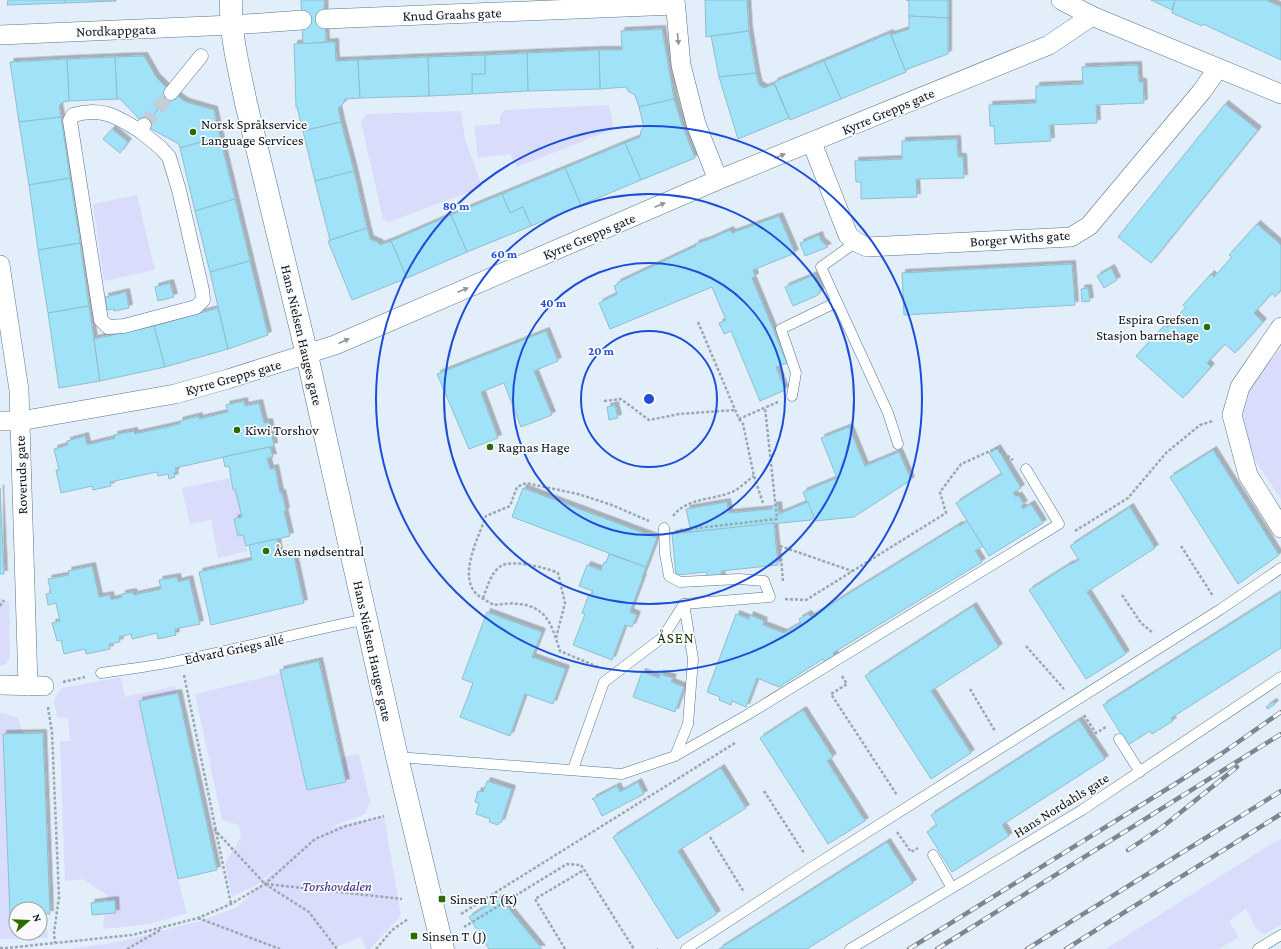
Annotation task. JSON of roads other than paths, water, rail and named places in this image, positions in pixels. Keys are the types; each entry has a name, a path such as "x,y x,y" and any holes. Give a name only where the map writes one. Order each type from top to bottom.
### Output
{"street":[{"name":"Hans Nielsen Hauges gate","path":"232,0 232,25 237,61 246,103 307,355 397,757 443,949"},
{"path":"1061,0 1092,16 1281,94"},
{"path":"675,3 681,65 696,124 718,180"},
{"name":"Knud Graahs gate","path":"325,19 675,3"},
{"name":"Kyrre Grepps gate","path":"0,421 20,421 175,394 307,355 335,345 718,180 812,143 1049,45 1092,16"},
{"path":"232,25 302,20"},
{"name":"Nordkappgata","path":"0,36 232,25"},
{"path":"171,93 201,56"},
{"name":"Borger Withs gate","path":"856,242 867,247 1071,237 1089,226 1202,91 1218,68"},
{"path":"98,111 118,117 142,128 169,157 179,190 203,300 196,307 124,326 108,327 101,320 70,121 73,115 81,112 98,111"},
{"path":"812,143 848,235 856,242"},
{"name":"Roveruds gate","path":"0,265 19,390 36,686 0,685"},
{"path":"1281,328 1240,387 1232,415 1248,475 1281,528"}],"lane":[{"path":"856,242 821,267 888,413 898,444"},
{"path":"792,396 796,373 781,329 837,302"},
{"path":"397,757 573,769 622,774 674,756 747,715 1059,524 1026,468"},
{"path":"664,530 668,576 680,582 739,579 764,581 770,597 684,604"},
{"path":"686,949 812,867 1076,702 1221,609 1281,568"},
{"path":"674,756 688,724 693,659 684,604"},
{"path":"573,769 604,682 663,637 684,604"},
{"name":"Edvard Griegs allé","path":"101,672 181,661 303,634 339,624 367,619"},
{"name":"Hans Nordahls gate","path":"850,949 1082,810 1281,677"},
{"path":"1119,739 1140,772"},
{"path":"932,855 952,888"},
{"path":"1258,949 1281,935"}],"tunnel":[{"path":"144,125 171,93"}],"railway":[{"path":"909,949 1175,784 1281,712"},
{"path":"937,949 1281,734"},
{"path":"1128,850 1161,828 1237,767"},
{"path":"1027,949 1281,791"},
{"path":"1066,949 1281,814"}],"place":[{"name":"Norsk Språkservice Language Services","path":"193,132"},
{"name":"Espira Grefsen Stasjon barnehage","path":"1207,327"},
{"name":"Kiwi Torshov","path":"237,430"},
{"name":"Ragnas Hage","path":"490,447"},
{"name":"Åsen nødsentral","path":"266,551"},
{"name":"Sinsen T (K)","path":"442,899"},
{"name":"Sinsen T (J)","path":"414,936"}],"district":[{"name":"ÅSEN","path":"676,638"}],"park label":[{"name":"Torshovdalen","path":"337,886"}]}
